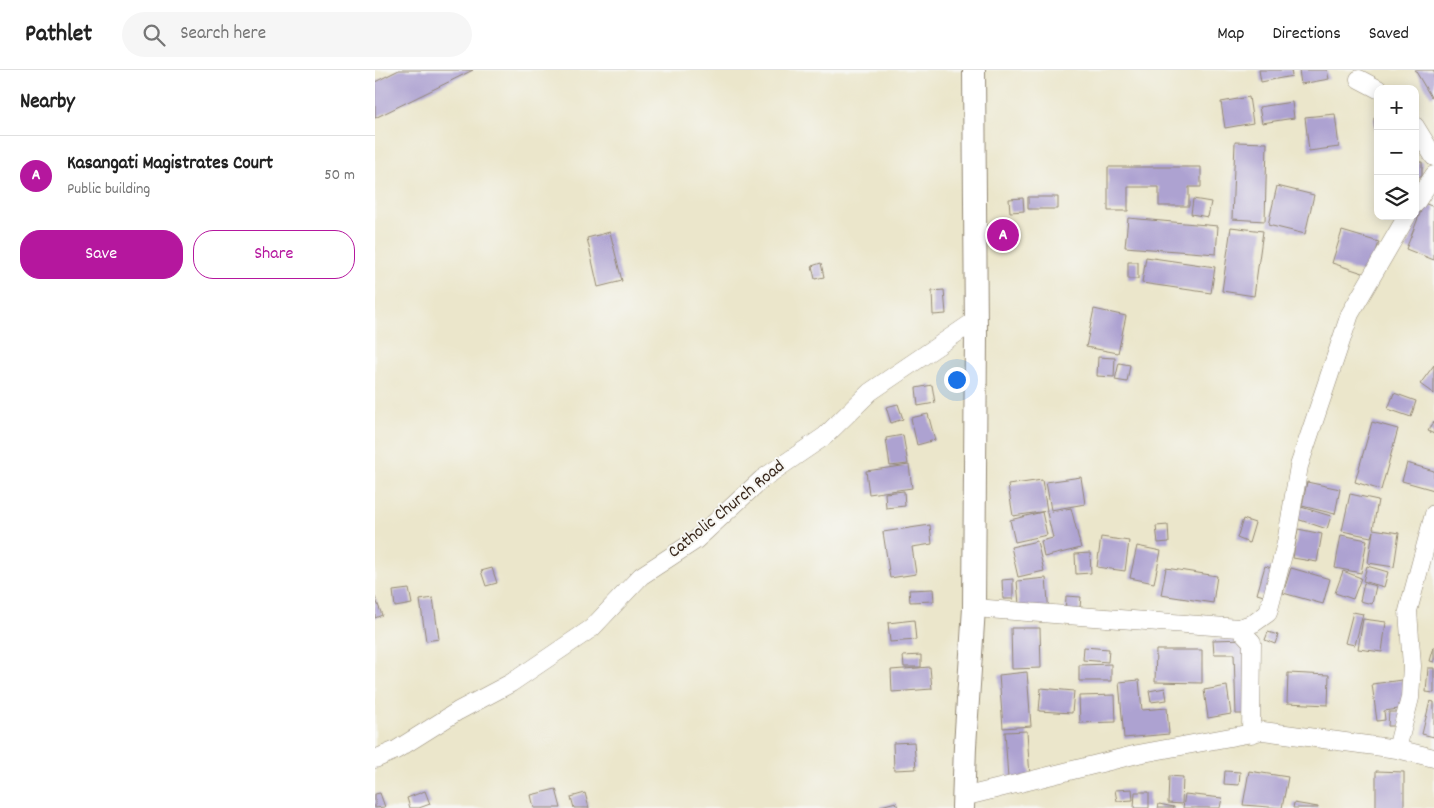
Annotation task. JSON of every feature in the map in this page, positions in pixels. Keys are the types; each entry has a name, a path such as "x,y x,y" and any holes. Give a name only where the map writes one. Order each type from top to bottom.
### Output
{"street":[{"path":"974,70 976,320 974,608 963,802 1138,754 1263,731 1397,749 1434,758"},
{"path":"1359,79 1374,88"},
{"path":"1417,130 1434,157"},
{"path":"1419,198 1434,175"},
{"path":"974,608 1239,628 1254,623 1267,613 1286,543 1299,466 1350,314 1405,220"},
{"name":"Catholic Church Road","path":"375,759 395,750 458,711 511,683 593,628 641,576 696,540 762,479 825,436 870,392 976,320"},
{"path":"1397,749 1411,698 1412,666 1408,611 1434,514"},
{"path":"1239,628 1252,642 1251,734"}],"building":[{"path":"399,70 473,70 375,118 375,82"},
{"path":"1259,70 1291,70 1292,76 1261,82"},
{"path":"1299,70 1327,70 1329,79 1301,84"},
{"path":"1415,70 1434,70 1434,95 1431,97"},
{"path":"1249,97 1253,123 1225,128 1221,102"},
{"path":"1292,102 1294,118 1262,123 1259,107"},
{"path":"1335,114 1339,147 1309,151 1305,117"},
{"path":"1235,142 1267,143 1265,221 1232,219"},
{"path":"1419,162 1422,162 1422,177 1419,177"},
{"path":"1108,167 1201,167 1201,187 1189,187 1189,206 1159,206 1159,187 1128,187 1128,211 1108,211"},
{"path":"1277,186 1314,195 1305,234 1268,225"},
{"path":"1028,197 1058,197 1058,209 1028,209"},
{"path":"1023,198 1024,211 1010,212 1009,199"},
{"path":"1193,199 1211,202 1208,217 1191,214"},
{"path":"1424,203 1434,207 1434,260 1406,249 1417,220 1419,220"},
{"path":"1128,218 1218,226 1216,254 1125,247"},
{"path":"1231,227 1263,231 1254,296 1222,291"},
{"path":"1342,231 1379,242 1369,275 1332,263"},
{"path":"610,232 622,281 598,287 587,238"},
{"path":"1146,257 1215,267 1211,293 1142,283"},
{"path":"1128,262 1138,262 1138,279 1128,279"},
{"path":"821,263 824,277 815,279 812,266"},
{"path":"944,290 946,314 933,315 932,291"},
{"path":"1094,309 1126,316 1118,353 1086,347"},
{"path":"1098,357 1115,358 1114,377 1097,376"},
{"path":"1119,363 1130,365 1127,382 1115,380"},
{"path":"1434,365 1434,394 1420,384"},
{"path":"932,385 935,403 918,406 916,388"},
{"path":"1394,393 1416,401 1411,417 1388,409"},
{"path":"898,404 903,419 891,423 886,407"},
{"path":"928,414 935,440 917,445 911,418"},
{"path":"1434,421 1434,434 1428,431"},
{"path":"1372,422 1398,429 1381,490 1355,482"},
{"path":"903,435 908,464 890,466 886,438"},
{"path":"1407,463 1434,471 1434,490 1402,481"},
{"path":"909,465 912,488 869,494 866,471"},
{"path":"1081,477 1085,504 1051,510 1046,482"},
{"path":"1042,480 1047,511 1013,516 1008,485"},
{"path":"1307,482 1340,489 1335,514 1302,506"},
{"path":"904,491 905,506 886,508 885,493"},
{"path":"1350,494 1378,500 1373,529 1399,533 1394,567 1368,563 1373,531 1371,537 1342,531"},
{"path":"1301,507 1331,516 1327,529 1297,519"},
{"path":"1071,508 1081,548 1044,557 1041,541 1053,538 1047,513"},
{"path":"1042,512 1047,535 1015,542 1010,520"},
{"path":"1243,519 1255,523 1249,543 1237,538"},
{"path":"930,525 932,544 912,547 916,574 890,578 883,532"},
{"path":"1168,525 1169,542 1158,543 1156,526"},
{"path":"1298,529 1322,534 1317,562 1293,558"},
{"path":"1341,535 1367,540 1361,573 1335,568"},
{"path":"1101,537 1129,541 1125,571 1097,567"},
{"path":"1037,541 1044,571 1018,577 1011,547"},
{"path":"1137,546 1161,551 1154,583 1130,578"},
{"path":"1090,553 1091,573 1076,574 1075,554"},
{"path":"1265,566 1278,570 1270,598 1257,594"},
{"path":"1367,566 1388,572 1384,587 1363,581"},
{"path":"492,568 497,583 486,586 481,571"},
{"path":"1166,568 1217,576 1213,603 1161,595"},
{"path":"1291,568 1330,579 1323,604 1283,593"},
{"path":"1343,571 1361,578 1353,599 1335,593"},
{"path":"1046,578 1049,613 1020,616 1017,581"},
{"path":"1013,579 1013,599 1003,599 1002,580"},
{"path":"1364,583 1376,586 1372,604 1360,601"},
{"path":"409,589 412,604 395,607 393,591"},
{"path":"933,589 934,601 910,602 909,590"},
{"path":"1066,596 1081,597 1079,618 1065,617"},
{"path":"375,597 382,615 375,618"},
{"path":"433,598 439,639 426,641 420,600"},
{"path":"1353,612 1363,614 1355,645 1345,643"},
{"path":"1363,619 1386,622 1382,652 1358,649"},
{"path":"914,620 916,640 890,642 888,623"},
{"path":"1011,628 1040,628 1041,668 1012,669"},
{"path":"1268,632 1278,635 1275,644 1265,640"},
{"path":"1246,639 1248,714 1236,714 1234,654 1214,654 1213,640"},
{"path":"1084,647 1109,649 1108,662 1083,660"},
{"path":"1434,647 1434,662 1430,661"},
{"path":"1156,650 1202,650 1202,683 1155,682"},
{"path":"921,655 921,667 904,667 903,656"},
{"path":"1111,664 1111,681 1079,681 1079,665"},
{"path":"930,667 932,689 892,692 891,670"},
{"path":"1428,668 1434,668 1434,693 1426,692"},
{"path":"1027,672 1031,726 1003,728 999,675"},
{"path":"1288,673 1329,675 1328,705 1287,703"},
{"path":"1139,680 1142,710 1167,708 1169,734 1124,738 1119,682"},
{"path":"1402,680 1406,708 1384,711 1385,720 1377,721 1372,684"},
{"path":"1227,686 1231,714 1208,718 1204,690"},
{"path":"1041,688 1074,691 1072,713 1039,711"},
{"path":"1165,688 1167,700 1151,702 1149,691"},
{"path":"1115,695 1116,722 1080,723 1079,696"},
{"path":"1430,701 1434,702 1434,737 1422,734"},
{"path":"1389,712 1403,712 1402,726 1388,726"},
{"path":"1027,731 1030,778 1008,779 1005,732"},
{"path":"914,742 916,769 894,770 893,743"},
{"path":"1225,771 1240,772 1239,785 1224,784"},
{"path":"1249,771 1288,777 1282,808 1243,805"},
{"path":"1376,771 1404,772 1404,808 1376,808"},
{"path":"1169,776 1183,777 1182,804 1168,803"},
{"path":"556,789 561,808 534,808 531,795"},
{"path":"1132,789 1133,800 1117,801 1115,790"},
{"path":"425,791 430,804 419,808 410,808 407,798"},
{"path":"1135,792 1149,792 1149,808 1134,808"},
{"path":"380,793 385,807 375,808 375,794"},
{"path":"585,793 589,808 574,808 571,797"},
{"path":"1185,794 1222,798 1220,808 1183,808"},
{"path":"896,802 898,808 881,808 881,806"},
{"path":"1294,803 1318,807 1318,808 1293,808"},
{"path":"1159,804 1174,807 1174,808 1158,808"}],"place":[{"name":"Kasangati Magistrates Court","path":"1003,235"}]}
